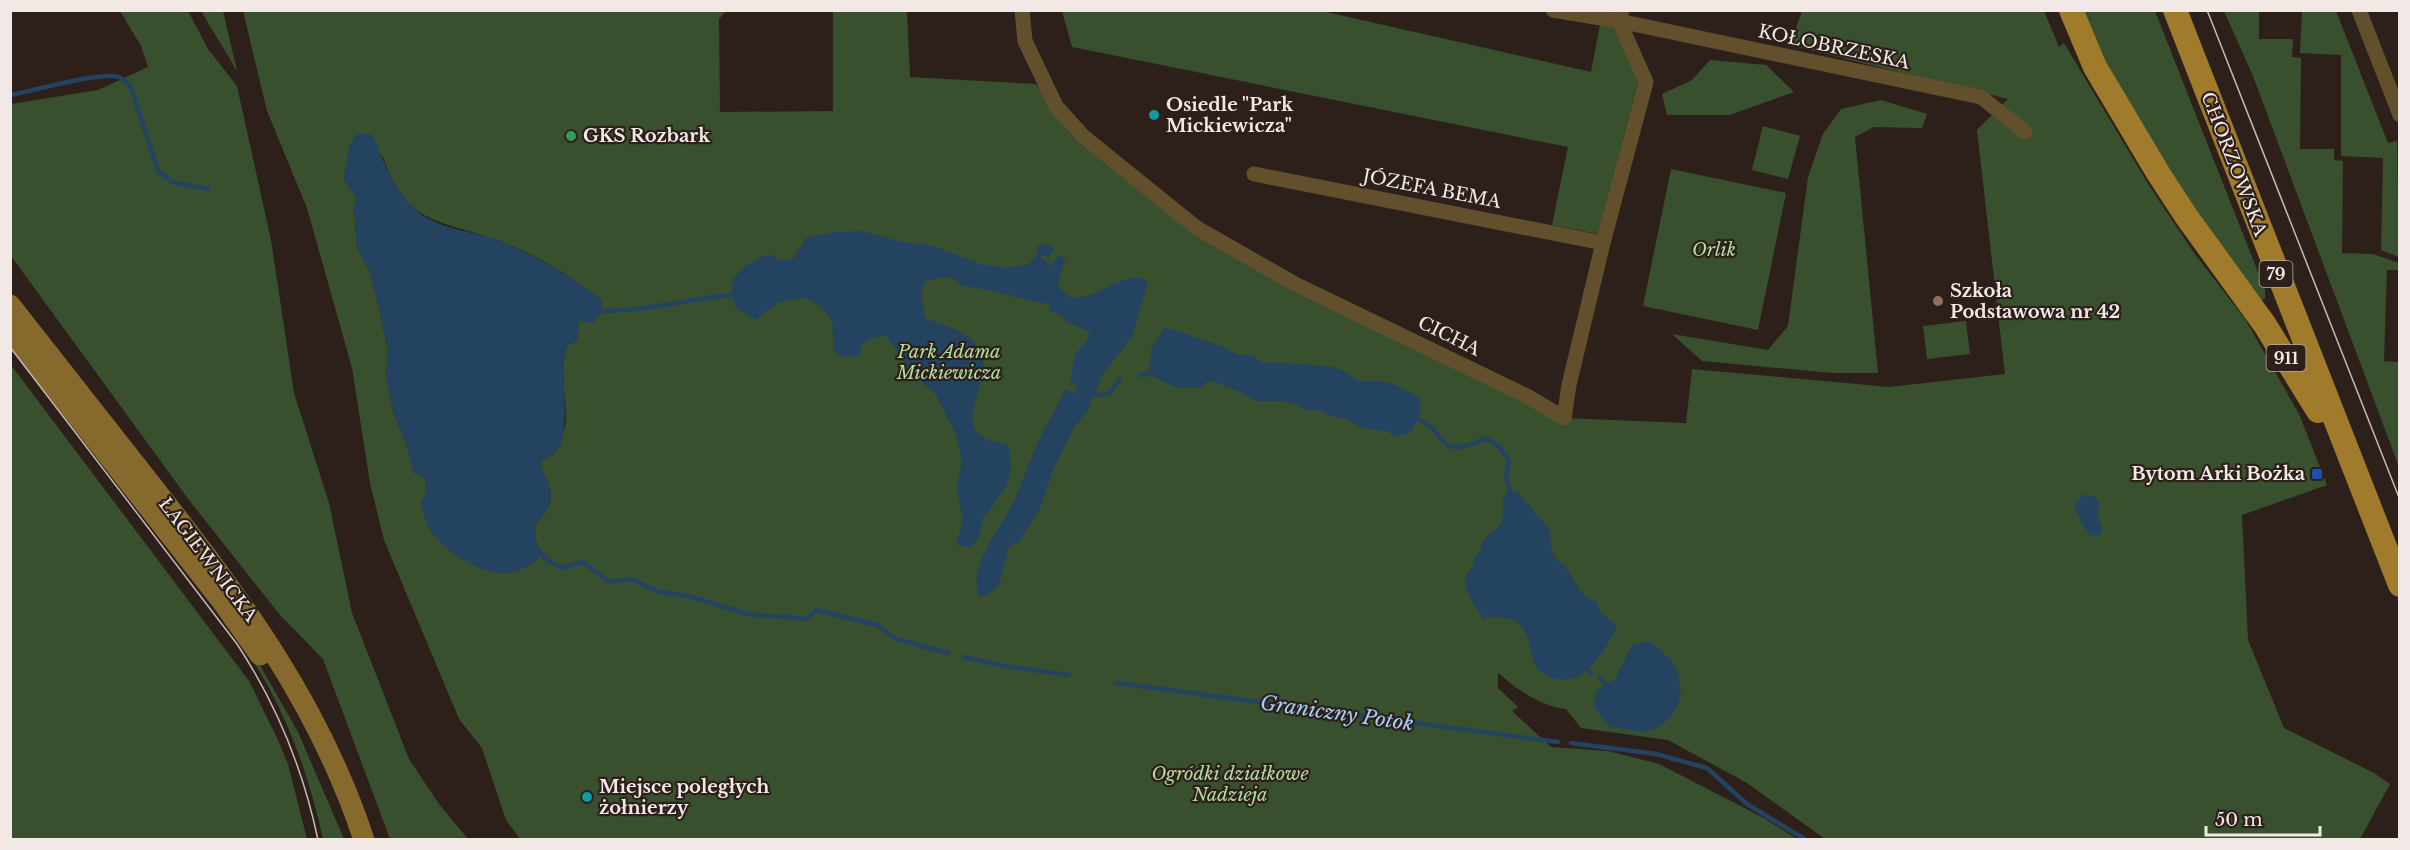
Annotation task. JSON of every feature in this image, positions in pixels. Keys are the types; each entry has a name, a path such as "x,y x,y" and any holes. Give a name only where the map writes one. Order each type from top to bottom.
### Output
{"main road":[{"name":"911","path":"2071,10 2095,67 2114,102 2186,216 2265,325 2345,452"},
{"name":"CHORZOWSKA","path":"2175,10 2345,452 2400,585"},
{"name":"ŁAGIEWNICKA","path":"10,305 200,547 261,630 290,675 340,776 364,840"},
{"name":"ŁAGIEWNICKA","path":"10,330 248,638 295,714 326,779 348,840"}],"street":[{"name":"CICHA","path":"1022,10 1025,41 1056,106 1083,136 1197,228 1295,284 1527,396 1564,418 1569,385 1603,243 1646,82 1620,16"},
{"name":"KOŁOBRZESKA","path":"1553,10 1620,16 1981,98 2025,132"},
{"path":"2360,10 2400,115"},
{"name":"JÓZEFA BEMA","path":"1254,174 1603,243"}],"green space":[{"path":"120,11 188,11 208,49 237,86 271,240 294,393 329,503 352,613 409,759 439,804 468,839 390,839 323,659 280,615 189,500 11,256 11,104 98,90 148,67 141,46"},
{"path":"201,11 223,11 237,71"},
{"name":"Park Adama Mickiewicza","path":"243,11 726,11 719,19 720,112 833,111 833,11 907,11 910,77 1036,84 1083,136 1197,228 1564,418 1686,423 1692,369 1889,387 2005,374 1977,130 2008,99 1790,45 1802,11 2044,11 2059,47 2064,43 2150,187 2194,253 2245,319 2299,414 2327,485 2242,515 2248,640 2284,728 2374,773 2390,784 2360,839 1825,839 1747,783 1668,740 1581,728 1566,709 1530,696 1498,673 1498,688 1518,707 1512,711 1551,747 1608,751 1659,764 1764,818 1797,839 520,839 506,820 482,748 459,719 384,540 370,483 352,368 307,208 267,111","holes":["350,145 383,157 392,180 403,197 415,209 443,223 499,241 527,253 566,275 602,301 578,321 577,340 567,346 563,374 566,421 555,453 540,462 551,498 548,509 534,527 539,559 427,494 425,477 414,473 407,446 393,411 386,376 388,351 377,298 369,270 357,247 354,207 357,197 344,180"]},
{"path":"1062,11 1322,11 1591,72 1600,25 1630,31 1638,82 1598,234 1552,225 1568,147 1072,47"},
{"path":"2080,11 2155,11 2265,290 2265,299 2260,300 2234,266 2161,161 2098,50"},
{"path":"2224,11 2259,11 2259,39 2293,39 2292,57 2301,58 2300,149 2334,149 2334,160 2343,161 2342,253 2373,254 2399,263 2399,270 2387,270 2384,361 2399,362 2399,467 2253,76"},
{"path":"2302,11 2336,11 2388,143 2397,141 2399,257 2381,250 2383,158 2341,156 2341,55 2300,53"},
{"path":"1710,60 1766,65 1794,92 1730,115 1667,115 1662,94 1692,80"},
{"path":"1881,100 1927,114 1922,128 1874,127 1855,137 1878,373 1833,373 1702,361 1672,334 1768,350 1788,326 1808,177 1823,134 1841,109"},
{"path":"1763,126 1800,136 1788,179 1752,170"},
{"name":"Orlik","path":"1671,169 1786,193 1758,330 1643,306"},
{"path":"1966,321 1970,354 1927,359 1923,326"},
{"path":"11,365 249,681 288,764 307,839 11,839"},
{"path":"245,639 298,732 344,839 323,839 317,812 292,736 269,688 240,641"}],"water":[{"path":"356,134 372,134 394,183 407,201 424,216 444,225 489,237 527,253 566,275 602,301 602,311 593,323 578,321 577,341 567,346 564,359 564,430 556,452 540,462 551,498 548,509 534,527 539,559 517,571 499,573 466,562 439,541 427,522 420,502 427,493 425,478 414,473 407,446 393,411 386,376 388,351 377,298 369,270 357,247 354,207 357,197 344,180 350,145"},
{"path":"861,231 907,243 931,245 980,264 1007,268 1029,264 1037,254 1038,245 1048,244 1054,248 1049,258 1043,254 1041,258 1052,265 1059,254 1065,260 1058,283 1066,294 1076,298 1088,296 1126,279 1137,278 1148,282 1132,337 1102,375 1089,408 1074,428 1054,468 1040,508 1020,541 1009,547 999,584 988,595 979,596 977,585 981,561 1011,507 1032,455 1065,389 1074,393 1077,386 1070,382 1075,354 1087,341 1089,332 1065,321 1062,315 1050,312 1049,304 960,285 949,277 926,281 921,292 925,318 967,336 979,348 983,361 983,374 973,412 973,423 982,437 1009,446 1011,471 1006,487 984,517 978,538 971,548 956,544 963,520 957,490 962,460 956,435 936,395 912,373 887,336 872,338 861,346 860,356 842,357 834,352 832,321 820,306 805,298 779,302 756,320 735,307 731,282 754,260 772,255 778,260 793,259 806,238 833,232"},
{"path":"1165,327 1221,346 1238,355 1252,355 1263,363 1331,367 1361,381 1390,384 1419,397 1421,406 1419,415 1411,432 1396,437 1388,432 1360,427 1347,419 1333,417 1319,410 1307,410 1296,404 1281,401 1257,401 1208,380 1202,388 1177,388 1148,374 1152,348"},
{"path":"1510,491 1519,493 1549,529 1553,555 1566,567 1581,592 1589,599 1596,601 1600,612 1617,626 1596,661 1576,677 1565,680 1552,678 1539,670 1532,657 1526,633 1521,626 1513,620 1501,617 1483,620 1466,588 1465,576 1473,567 1474,557 1480,551 1483,541 1501,523 1503,496"},
{"path":"2082,495 2092,495 2099,501 2098,518 2103,529 2099,536 2090,535 2074,506"},
{"path":"1652,642 1675,667 1680,688 1676,709 1662,725 1651,730 1636,731 1610,727 1593,706 1597,690 1615,679 1632,645"}],"waterway":[{"name":"Graniczny Potok","path":"10,95 82,79 110,76 124,79 132,90 158,171 172,182 208,189"},
{"path":"602,311 635,309 732,295"},
{"path":"1140,375 1148,374"},
{"path":"1093,395 1108,394 1120,380"},
{"path":"1417,419 1428,425 1445,443 1451,446 1470,445 1487,438 1499,447 1509,460 1506,477 1510,491"},
{"name":"Graniczny Potok","path":"536,547 545,558 560,568 583,562 609,582 631,579 659,592 688,596 747,614 807,619 816,610 877,625 896,639 948,653"},
{"name":"Graniczny Potok","path":"964,657 1004,666 1069,675"},
{"path":"1599,678 1606,683"},
{"name":"Graniczny Potok","path":"1117,683 1558,742"},
{"name":"Graniczny Potok","path":"1571,743 1656,754 1707,768 1747,804 1806,840"}],"tram line":[{"path":"2207,10 2400,500"},
{"path":"10,347 237,644 264,690 287,738 305,788 318,840"}],"place":[{"name":"Osiedle \"Park Mickiewicza\"","path":"1154,115"},
{"name":"GKS Rozbark","path":"571,136"},
{"name":"Szkoła Podstawowa nr 42","path":"1938,301"},
{"name":"Bytom Arki Bożka","path":"2317,474"},
{"name":"Miejsce poległych żołnierzy","path":"587,797"}],"park label":[{"name":"Ogródki działkowe Nadzieja","path":"1230,784"}]}
